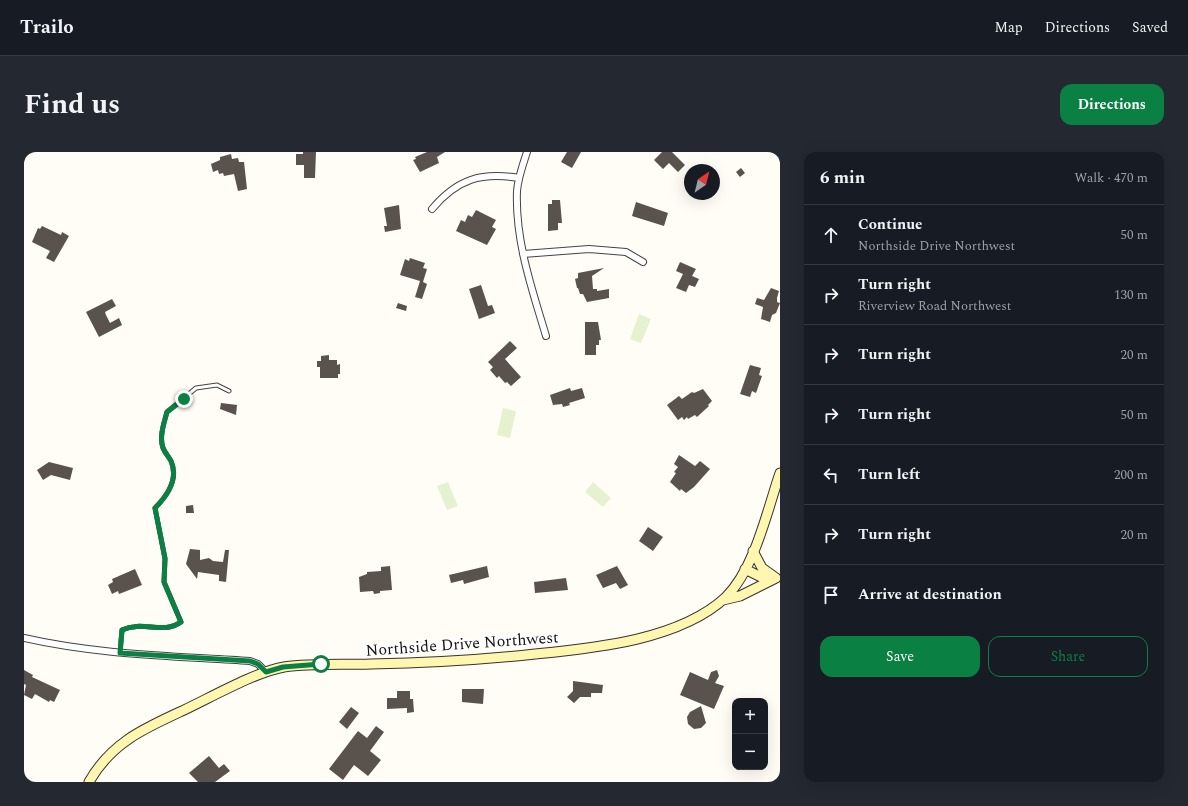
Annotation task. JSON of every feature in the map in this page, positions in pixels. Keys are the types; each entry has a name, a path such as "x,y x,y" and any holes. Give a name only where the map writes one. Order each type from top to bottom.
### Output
{"main road":[{"name":"Northside Drive Northwest","path":"89,782 104,759 126,740 165,719 266,672 283,667 430,662 504,657 589,648 642,638 692,619 721,600 736,585 753,551 780,473"},
{"path":"753,551 762,568 778,577"},
{"path":"745,569 761,577 778,577"},
{"path":"721,600 740,596 778,577"}],"street":[{"path":"527,152 517,190 518,210 523,254 546,336"},
{"path":"432,209 450,189 466,181 495,176 519,178"},
{"path":"523,254 589,249 626,252 643,262"},
{"path":"24,638 74,648 120,653 250,661 258,664 266,672"}],"lane":[{"path":"120,653 122,630 139,625 172,627 181,622 164,582 165,558 155,508 169,492 172,479 172,463 163,448 162,436 167,412 196,388 217,385 229,391"}],"green space":[{"path":"639,314 651,319 641,343 630,339"},
{"path":"503,408 516,411 510,438 497,435"},
{"path":"448,482 458,506 447,510 437,486"},
{"path":"593,482 611,498 603,507 585,492"}],"building":[{"path":"303,152 316,152 315,178 304,178 304,165 296,165 296,154 303,154"},
{"path":"427,152 445,152 437,157 439,163 420,172 413,160 416,159 415,157"},
{"path":"567,152 581,152 572,168 561,162"},
{"path":"662,152 672,152 684,164 684,166 678,172 669,163 663,169 654,160"},
{"path":"231,154 232,159 238,158 239,162 244,162 247,189 238,191 234,174 224,176 223,173 219,174 218,170 213,172 211,164 220,160 220,157"},
{"path":"741,168 745,173 740,177 736,172"},
{"path":"552,200 560,200 562,223 558,223 558,230 548,231 548,204 552,204"},
{"path":"636,202 668,213 664,226 632,216"},
{"path":"399,205 401,229 385,232 384,226 387,226 384,208"},
{"path":"476,210 496,220 492,227 496,229 487,245 456,231 461,220 465,222 468,215 472,217"},
{"path":"42,226 61,235 62,232 69,236 54,262 46,258 50,251 32,242 38,228 40,229"},
{"path":"410,258 425,263 423,268 427,269 423,282 427,284 422,299 415,297 420,281 400,275 405,259 409,261"},
{"path":"680,262 696,269 692,276 699,279 695,287 689,285 686,292 676,288 683,274 676,271"},
{"path":"604,268 592,276 593,289 597,289 597,291 609,289 609,298 587,302 583,294 580,294 577,288 575,279 578,278 578,273"},
{"path":"481,285 488,306 492,305 495,313 479,319 469,289"},
{"path":"771,288 779,291 777,302 780,303 776,313 772,315 770,322 761,319 763,307 755,304 757,298 764,300"},
{"path":"112,299 116,306 105,312 106,315 110,323 119,318 122,325 99,337 86,312"},
{"path":"398,303 407,306 406,311 396,308"},
{"path":"585,322 598,322 601,340 599,340 599,345 596,345 596,355 585,355"},
{"path":"510,341 517,348 505,359 521,377 511,386 507,382 505,383 499,376 497,378 490,370 493,367 488,362"},
{"path":"329,355 329,360 337,360 337,365 340,364 340,374 338,374 338,378 320,378 320,367 317,367 317,361 321,361 321,356"},
{"path":"750,365 761,368 759,375 762,376 756,393 752,391 750,397 740,394"},
{"path":"570,388 571,391 582,388 585,398 569,403 570,405 563,407 562,404 553,405 550,395"},
{"path":"703,389 712,401 708,405 709,406 697,417 695,415 688,419 687,417 684,420 682,417 678,420 667,405 679,396 682,399 692,392 694,393"},
{"path":"221,403 237,405 236,415 220,409"},
{"path":"679,455 695,466 700,461 710,469 694,487 686,493 681,489 680,491 670,482 678,467 674,464"},
{"path":"49,462 73,468 70,480 51,475 43,480 37,470"},
{"path":"193,505 194,513 186,513 186,506"},
{"path":"648,527 663,537 653,551 639,541"},
{"path":"190,549 200,550 200,560 209,558 213,561 223,562 225,550 229,550 226,582 219,581 219,575 198,572 197,579 186,564"},
{"path":"390,566 392,590 380,591 380,593 374,594 373,591 360,592 359,577 367,574 367,572 381,571 381,567"},
{"path":"487,566 489,577 464,584 463,580 451,583 449,575"},
{"path":"617,566 628,585 620,589 616,583 603,588 596,575"},
{"path":"135,569 142,585 119,594 118,591 112,594 108,585 113,582 112,579"},
{"path":"566,578 568,590 535,593 534,582"},
{"path":"24,670 33,675 32,677 60,690 54,702 50,700 49,702 35,694 32,699 24,695 26,685 24,684"},
{"path":"717,670 719,676 715,683 724,686 714,709 680,695 690,672 708,680 711,672"},
{"path":"573,681 603,685 602,693 591,693 591,697 580,697 574,703 567,697 573,691"},
{"path":"462,689 484,689 483,704 462,702"},
{"path":"397,691 410,691 410,699 413,699 414,712 407,713 407,708 387,709 387,698 397,698"},
{"path":"701,706 706,723 701,728 694,729 688,724 687,717 690,712"},
{"path":"351,707 359,713 347,729 339,722"},
{"path":"376,726 384,732 370,751 381,760 368,776 354,765 343,780 329,769 358,731 367,738"},
{"path":"209,756 219,768 224,764 230,771 215,782 198,782 189,773"}],"route":[{"path":"184,399 167,412 162,436 163,448 172,463 172,479 169,492 155,508 165,558 164,582 181,622 172,627 162,628 150,625 139,625 122,630 120,653 250,661 261,666 266,672 283,667 321,664"}]}
